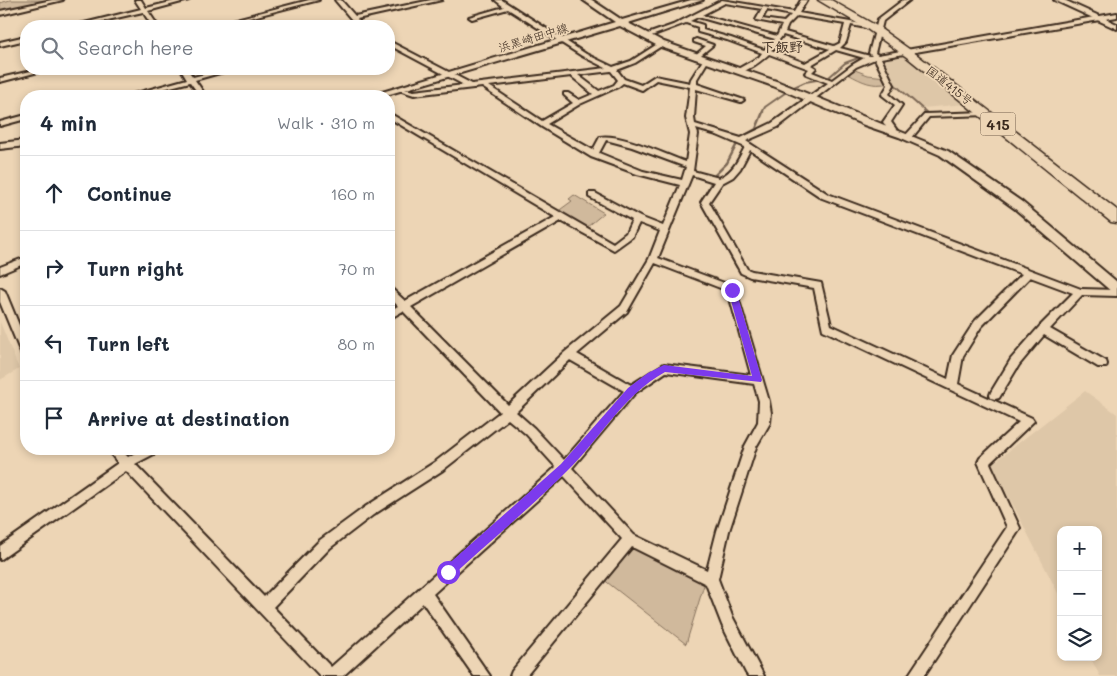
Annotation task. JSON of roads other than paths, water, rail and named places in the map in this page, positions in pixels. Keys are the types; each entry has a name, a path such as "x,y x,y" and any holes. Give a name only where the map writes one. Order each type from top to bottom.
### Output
{"highway":[{"name":"国道415号","path":"823,0 874,29 906,51 1117,218"}],"street":[{"path":"0,13 60,0"},
{"path":"138,0 151,20"},
{"path":"101,20 186,0"},
{"path":"236,20 316,0"},
{"path":"338,0 354,18 438,0"},
{"path":"498,0 584,55 613,69 622,80 642,88 655,78 694,86 741,100"},
{"path":"587,0 621,24 661,44 738,71 908,137 958,162 1011,200 1117,289"},
{"name":"浜黒崎田中線","path":"395,91 699,0"},
{"path":"738,71 761,58 767,52 780,36 785,24 796,13 804,0"},
{"path":"891,131 892,129 887,122 899,105 885,95 891,85 873,57 874,29 880,20 907,0"},
{"path":"1058,0 1117,27"},
{"path":"644,36 686,21 725,1 874,29"},
{"path":"472,17 509,7"},
{"path":"765,8 759,20 785,24"},
{"path":"697,15 873,57"},
{"path":"915,676 1014,528 984,462 1028,421 826,327 818,285 750,274 744,271 705,202 719,181 727,178 739,169 745,144 775,125 854,66 873,57 1117,15"},
{"path":"686,21 701,26 700,31 806,65 813,68 808,73 832,82"},
{"path":"806,65 835,49 844,41 848,23"},
{"path":"0,44 20,39"},
{"path":"264,606 325,544 369,511 439,466 508,412 569,355 624,310 653,259 689,168 694,134 690,118 694,79 701,59 710,46 696,41"},
{"path":"401,89 414,93 613,69 633,62 661,44"},
{"path":"395,46 471,86"},
{"path":"572,74 598,94"},
{"path":"0,80 21,75"},
{"path":"188,75 199,90"},
{"path":"153,90 210,75"},
{"path":"542,124 578,103 616,86 622,80"},
{"path":"484,85 542,124 594,155 643,174 684,183"},
{"path":"566,94 578,103"},
{"path":"908,137 927,115 986,114"},
{"path":"0,124 20,119"},
{"path":"395,119 614,247 629,235 637,219"},
{"path":"691,125 720,133 745,144 825,196 1080,292 1117,293"},
{"path":"594,155 604,139 607,138 635,145 719,181"},
{"path":"0,146 20,144"},
{"path":"592,195 637,219 666,230"},
{"path":"395,311 561,217"},
{"path":"653,259 732,290 758,380 766,413 764,423 752,446 736,491 711,579 727,620 751,668 757,676"},
{"path":"0,271 20,263"},
{"path":"952,386 958,354 978,324 1028,273"},
{"path":"0,291 20,339"},
{"path":"995,395 1015,362 1043,329 1080,292"},
{"path":"395,297 565,467 630,539 711,579"},
{"path":"1043,329 1102,364"},
{"path":"569,355 631,390"},
{"path":"120,455 331,676 565,467 631,390 664,368 758,380"},
{"path":"0,554 127,463 141,455"},
{"path":"517,676 630,539"},
{"path":"424,593 483,676"}],"waterway":[{"path":"762,113 765,107 792,88 805,82 828,78 845,63 874,52"},
{"path":"892,82 927,113"},
{"path":"732,258 701,203 715,175 727,163 740,138 756,129 763,112"},
{"path":"731,256 737,267"}],"district":[{"name":"下飯野","path":"782,46"}]}
